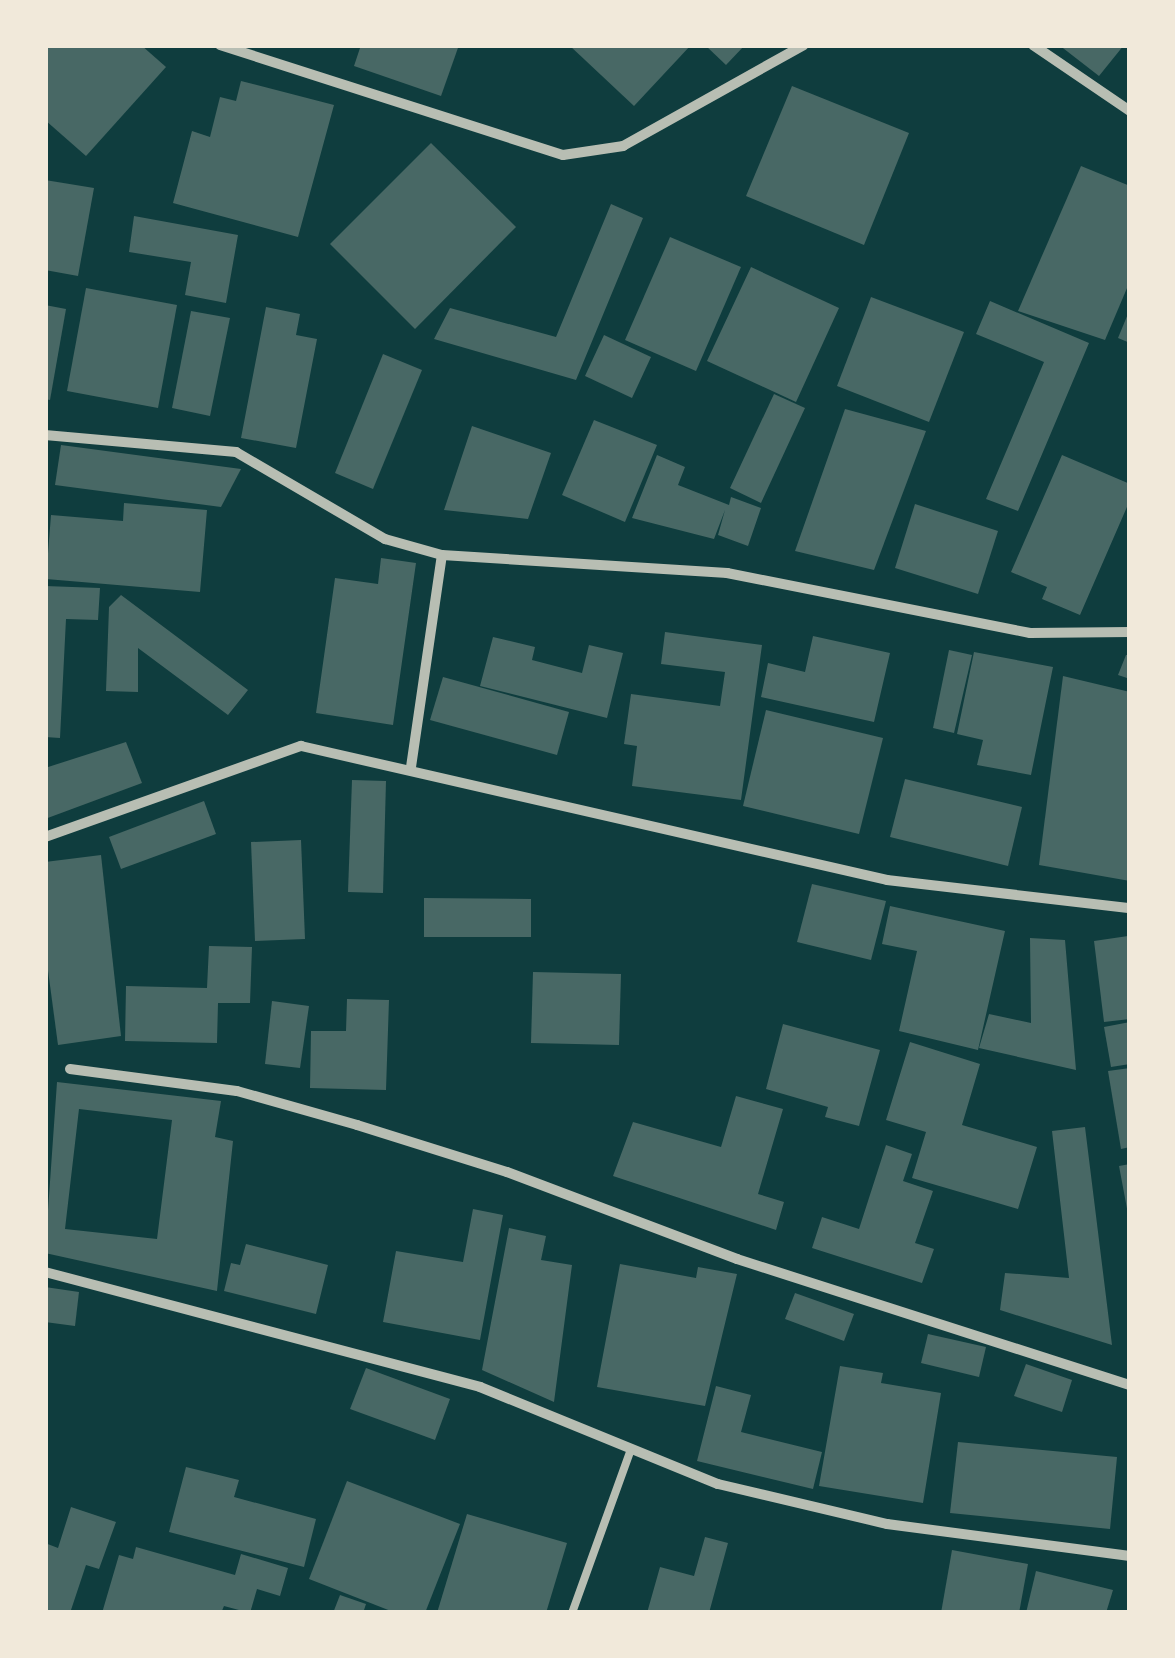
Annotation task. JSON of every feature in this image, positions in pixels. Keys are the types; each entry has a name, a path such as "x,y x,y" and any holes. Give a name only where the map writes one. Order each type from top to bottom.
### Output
{"street":[{"path":"220,45 564,156 623,146 804,45"},
{"path":"1034,45 1130,111"},
{"path":"45,435 236,452 384,539 442,555 727,573 1030,633 1130,632"},
{"path":"411,767 442,555"},
{"path":"45,837 301,746 411,767 888,880 1130,908"},
{"path":"70,1069 238,1092 357,1126 507,1172 738,1259 1130,1385"},
{"path":"45,1272 382,1357 480,1387 718,1484 887,1524 1130,1556"}],"lane":[{"path":"572,1613 631,1449"}],"building":[{"path":"45,45 141,45 166,67 86,156 45,120"},
{"path":"361,45 459,45 441,96 354,66"},
{"path":"569,45 691,45 634,106"},
{"path":"705,45 745,45 726,65"},
{"path":"1059,45 1124,45 1099,76"},
{"path":"241,81 334,105 298,237 173,203 192,131 210,137 220,97 236,101"},
{"path":"792,86 909,133 864,245 746,196"},
{"path":"431,143 516,227 415,329 330,244"},
{"path":"1081,166 1130,186 1130,281 1105,340 1018,311"},
{"path":"45,180 94,188 78,276 45,270"},
{"path":"611,204 643,218 576,380 434,339 450,308 556,337"},
{"path":"134,216 238,235 226,303 185,295 191,262 129,252"},
{"path":"670,237 741,267 696,371 625,340"},
{"path":"751,267 839,308 796,402 707,361"},
{"path":"86,288 177,305 158,408 67,391"},
{"path":"871,297 964,332 929,422 837,386"},
{"path":"990,301 1089,343 1018,511 986,499 1044,362 976,334"},
{"path":"45,305 66,309 50,400 45,399"},
{"path":"266,307 300,314 296,335 317,339 296,448 241,438"},
{"path":"1130,309 1130,343 1118,338"},
{"path":"191,311 230,318 210,416 172,408"},
{"path":"604,335 651,357 632,398 585,376"},
{"path":"383,354 422,370 373,489 335,473"},
{"path":"774,394 805,408 761,503 730,488"},
{"path":"845,409 926,431 874,570 795,551"},
{"path":"594,420 657,445 625,522 562,495"},
{"path":"472,426 551,453 528,519 444,510"},
{"path":"61,445 241,469 221,507 55,485"},
{"path":"657,455 685,467 678,485 729,505 731,497 761,508 748,546 718,535 725,510 714,539 632,518"},
{"path":"1062,455 1130,484 1130,500 1080,615 1042,599 1047,587 1011,572"},
{"path":"124,503 207,510 200,592 46,579 51,515 123,521"},
{"path":"915,504 998,531 978,594 895,568"},
{"path":"381,558 416,563 393,725 316,713 335,578 378,584"},
{"path":"45,586 100,588 98,620 66,619 60,738 45,737"},
{"path":"121,595 248,690 228,715 138,648 138,692 106,691 109,607"},
{"path":"665,632 762,645 741,800 632,786 637,746 624,744 631,694 720,706 725,672 661,664"},
{"path":"813,636 890,653 874,722 761,697 768,663 805,672"},
{"path":"493,637 535,647 532,660 582,673 589,645 623,653 607,718 480,686"},
{"path":"949,650 972,655 954,733 933,728"},
{"path":"974,652 1053,667 1031,775 977,765 983,740 957,734"},
{"path":"1126,655 1130,655 1130,679 1118,675"},
{"path":"1063,676 1130,692 1130,881 1039,865"},
{"path":"443,677 569,712 557,755 430,720"},
{"path":"766,710 883,738 859,834 743,806"},
{"path":"126,742 142,783 45,819 45,768"},
{"path":"905,779 1022,807 1008,866 890,837"},
{"path":"352,780 386,781 383,893 348,892"},
{"path":"204,801 216,834 121,869 109,837"},
{"path":"301,840 305,939 255,941 251,842"},
{"path":"101,855 121,1036 58,1045 45,948 45,862"},
{"path":"812,884 886,901 871,960 797,942"},
{"path":"424,898 531,899 531,937 424,937"},
{"path":"890,906 1005,931 978,1050 899,1031 917,951 882,944"},
{"path":"1128,936 1130,1019 1104,1022 1094,941"},
{"path":"1030,938 1065,940 1076,1070 979,1048 989,1014 1031,1023"},
{"path":"209,946 252,947 250,1003 218,1003 217,1043 125,1041 126,986 207,988"},
{"path":"533,972 621,974 619,1045 531,1043"},
{"path":"347,999 389,1000 386,1090 310,1088 311,1031 346,1031"},
{"path":"272,1001 309,1006 300,1068 265,1064"},
{"path":"1130,1022 1130,1064 1111,1067 1104,1027"},
{"path":"783,1024 880,1050 859,1126 825,1117 828,1107 766,1089"},
{"path":"910,1042 980,1064 962,1125 1037,1147 1018,1209 912,1178 926,1132 886,1120"},
{"path":"1130,1068 1130,1147 1121,1149 1108,1071"},
{"path":"57,1082 221,1101 215,1137 233,1141 217,1291 45,1253","holes":["79,1109 172,1120 157,1239 65,1229"]},
{"path":"736,1096 783,1109 758,1194 784,1202 776,1230 613,1176 633,1122 721,1147"},
{"path":"1085,1127 1112,1345 1000,1310 1005,1273 1069,1278 1052,1131"},
{"path":"886,1145 912,1154 903,1181 933,1191 915,1243 934,1249 922,1283 812,1248 822,1217 859,1229"},
{"path":"1130,1164 1130,1214 1128,1214 1119,1166"},
{"path":"473,1209 503,1215 480,1340 383,1322 396,1251 463,1262"},
{"path":"509,1228 546,1236 541,1260 572,1265 554,1402 482,1370"},
{"path":"246,1244 328,1265 316,1314 224,1291 231,1263 240,1265"},
{"path":"620,1264 696,1278 698,1267 737,1274 705,1406 597,1387"},
{"path":"45,1287 79,1292 75,1326 45,1322"},
{"path":"795,1293 854,1314 844,1341 785,1319"},
{"path":"928,1334 986,1347 979,1377 921,1363"},
{"path":"1026,1364 1072,1380 1062,1412 1014,1396"},
{"path":"840,1366 883,1373 881,1383 941,1393 923,1503 819,1486"},
{"path":"366,1368 450,1399 435,1440 350,1409"},
{"path":"716,1386 751,1395 741,1432 822,1452 813,1489 697,1461"},
{"path":"958,1442 1117,1457 1110,1529 950,1513"},
{"path":"186,1467 239,1480 234,1497 316,1519 304,1567 169,1532"},
{"path":"347,1481 460,1524 425,1613 396,1613 309,1579"},
{"path":"71,1507 116,1522 99,1569 86,1565 70,1613 45,1613 45,1543 58,1548"},
{"path":"467,1514 567,1543 546,1613 437,1613"},
{"path":"705,1537 728,1543 709,1613 647,1613 660,1567 694,1576"},
{"path":"136,1547 235,1575 241,1554 288,1568 280,1596 257,1589 250,1613 224,1606 221,1613 102,1613 119,1555 133,1559"},
{"path":"952,1550 1028,1564 1019,1613 941,1613"},
{"path":"1036,1571 1113,1590 1106,1613 1026,1613"},
{"path":"340,1595 366,1604 363,1613 333,1613"}]}
